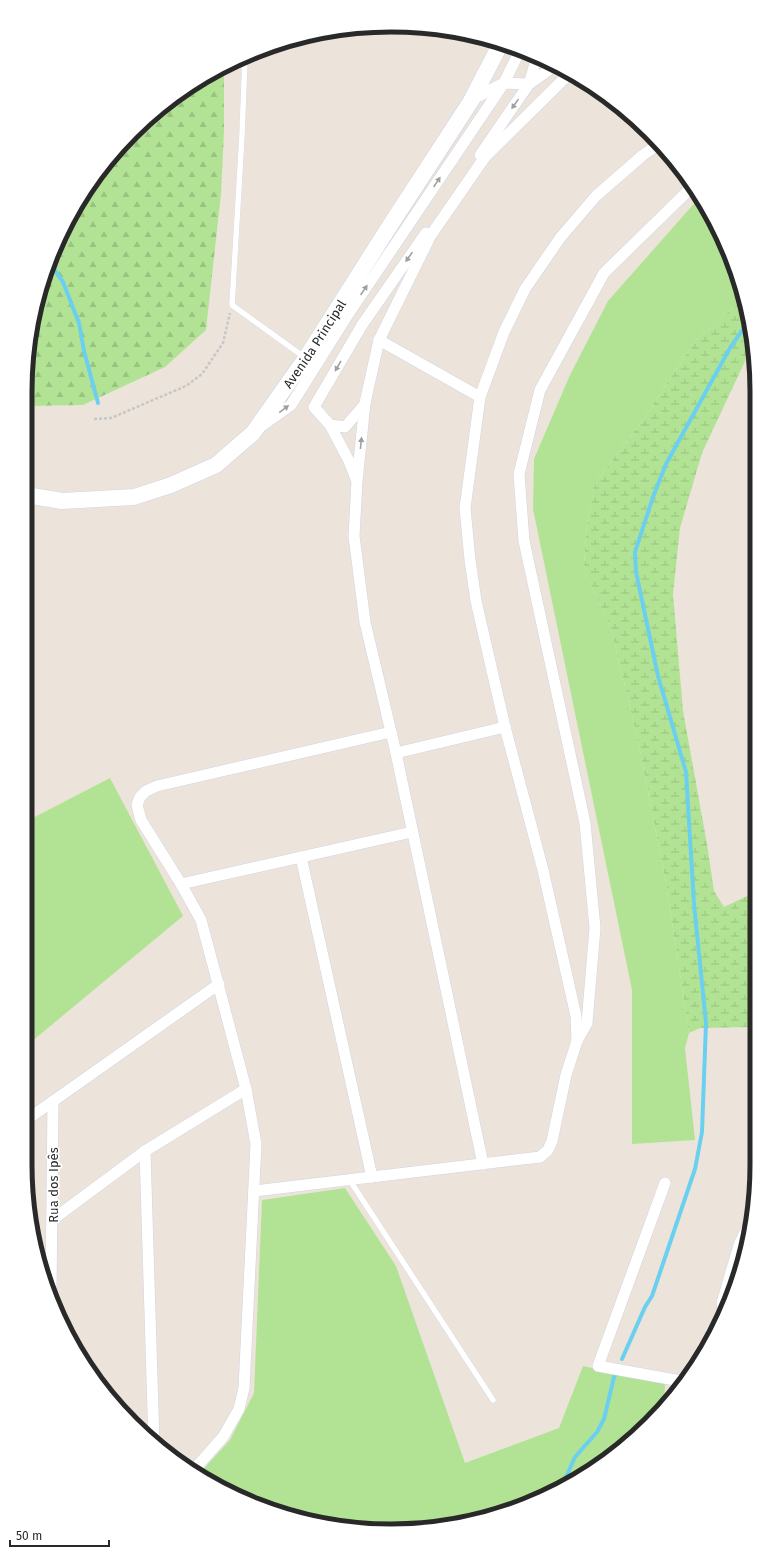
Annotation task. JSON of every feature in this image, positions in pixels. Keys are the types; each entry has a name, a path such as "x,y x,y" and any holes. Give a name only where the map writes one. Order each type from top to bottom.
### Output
{"street":[{"name":"Avenida Principal","path":"32,496 62,501 134,497 171,485 216,465 253,433 397,228 471,101 498,49"},
{"path":"253,433 291,405 347,316 397,228 504,83 517,55"},
{"path":"357,481 349,461 330,425 314,407 362,325 529,84 535,62"},
{"path":"471,101 504,83 529,84 550,69"},
{"path":"483,1164 396,753 365,622 354,536 357,481 365,403 379,340 431,235 485,157 565,78"},
{"path":"577,1041 576,1016 543,870 505,727 476,601 465,508 480,397 504,332 525,289 560,238 596,196 654,147"},
{"path":"254,1191 540,1157 548,1150 555,1129 566,1075 577,1041 587,1023 595,928 586,823 524,541 519,474 540,390 604,273 688,191"},
{"path":"347,316 362,325"},
{"path":"379,340 480,397"},
{"path":"330,425 345,427 365,403"},
{"path":"396,753 505,727"},
{"path":"197,1466 223,1436 239,1409 244,1388 256,1144 246,1089 201,920 182,884 141,820 137,805 140,797 146,791 157,786 391,732"},
{"path":"182,884 412,832"},
{"path":"301,857 372,1177"},
{"path":"32,1116 219,984"},
{"path":"52,1220 145,1151 246,1089"},
{"name":"Rua dos Ipês","path":"50,1278 53,1101"},
{"path":"145,1151 154,1435"},
{"path":"665,1183 598,1366 678,1381"},
{"path":"722,1304 742,1238"}],"lane":[{"path":"245,63 232,305 306,358"},
{"path":"349,1179 492,1400"}],"path":[{"path":"94,419 111,418 186,386 202,374 223,343 232,305"}],"green space":[{"path":"224,73 224,132 221,194 206,330 165,367 83,405 32,406 33,368 39,321 44,298 59,254 80,211 106,172 121,154 154,121 172,106"},
{"path":"695,202 713,232 723,254 739,303 694,342 645,417 595,483 586,531 584,569 612,632 638,741 666,883 689,1033 685,1048 695,1140 632,1144 632,990 533,509 534,459 570,375 608,301"},
{"path":"739,303 748,355 702,453 680,528 673,594 683,711 714,891 724,907 749,895 750,896 750,1027 700,1028 689,1033 666,883 638,741 612,632 584,569 586,531 595,483 645,417 694,342"},
{"path":"110,778 183,916 32,1041 32,818"},
{"path":"345,1188 396,1266 465,1463 559,1428 583,1366 665,1384 664,1398 645,1419 610,1450 570,1476 528,1497 484,1512 461,1517 438,1521 391,1524 344,1521 298,1512 254,1497 232,1487 202,1470 230,1440 254,1393 262,1200"}],"waterway":[{"path":"54,268 63,282 79,323 84,351 98,403"},
{"path":"622,1359 645,1307 652,1296 695,1169 702,1132 706,1023 694,904 686,772 658,676 636,572 635,552 653,497 666,464 730,348 744,328"},
{"path":"565,1479 575,1457 597,1432 604,1419 614,1377 617,1371"}]}
